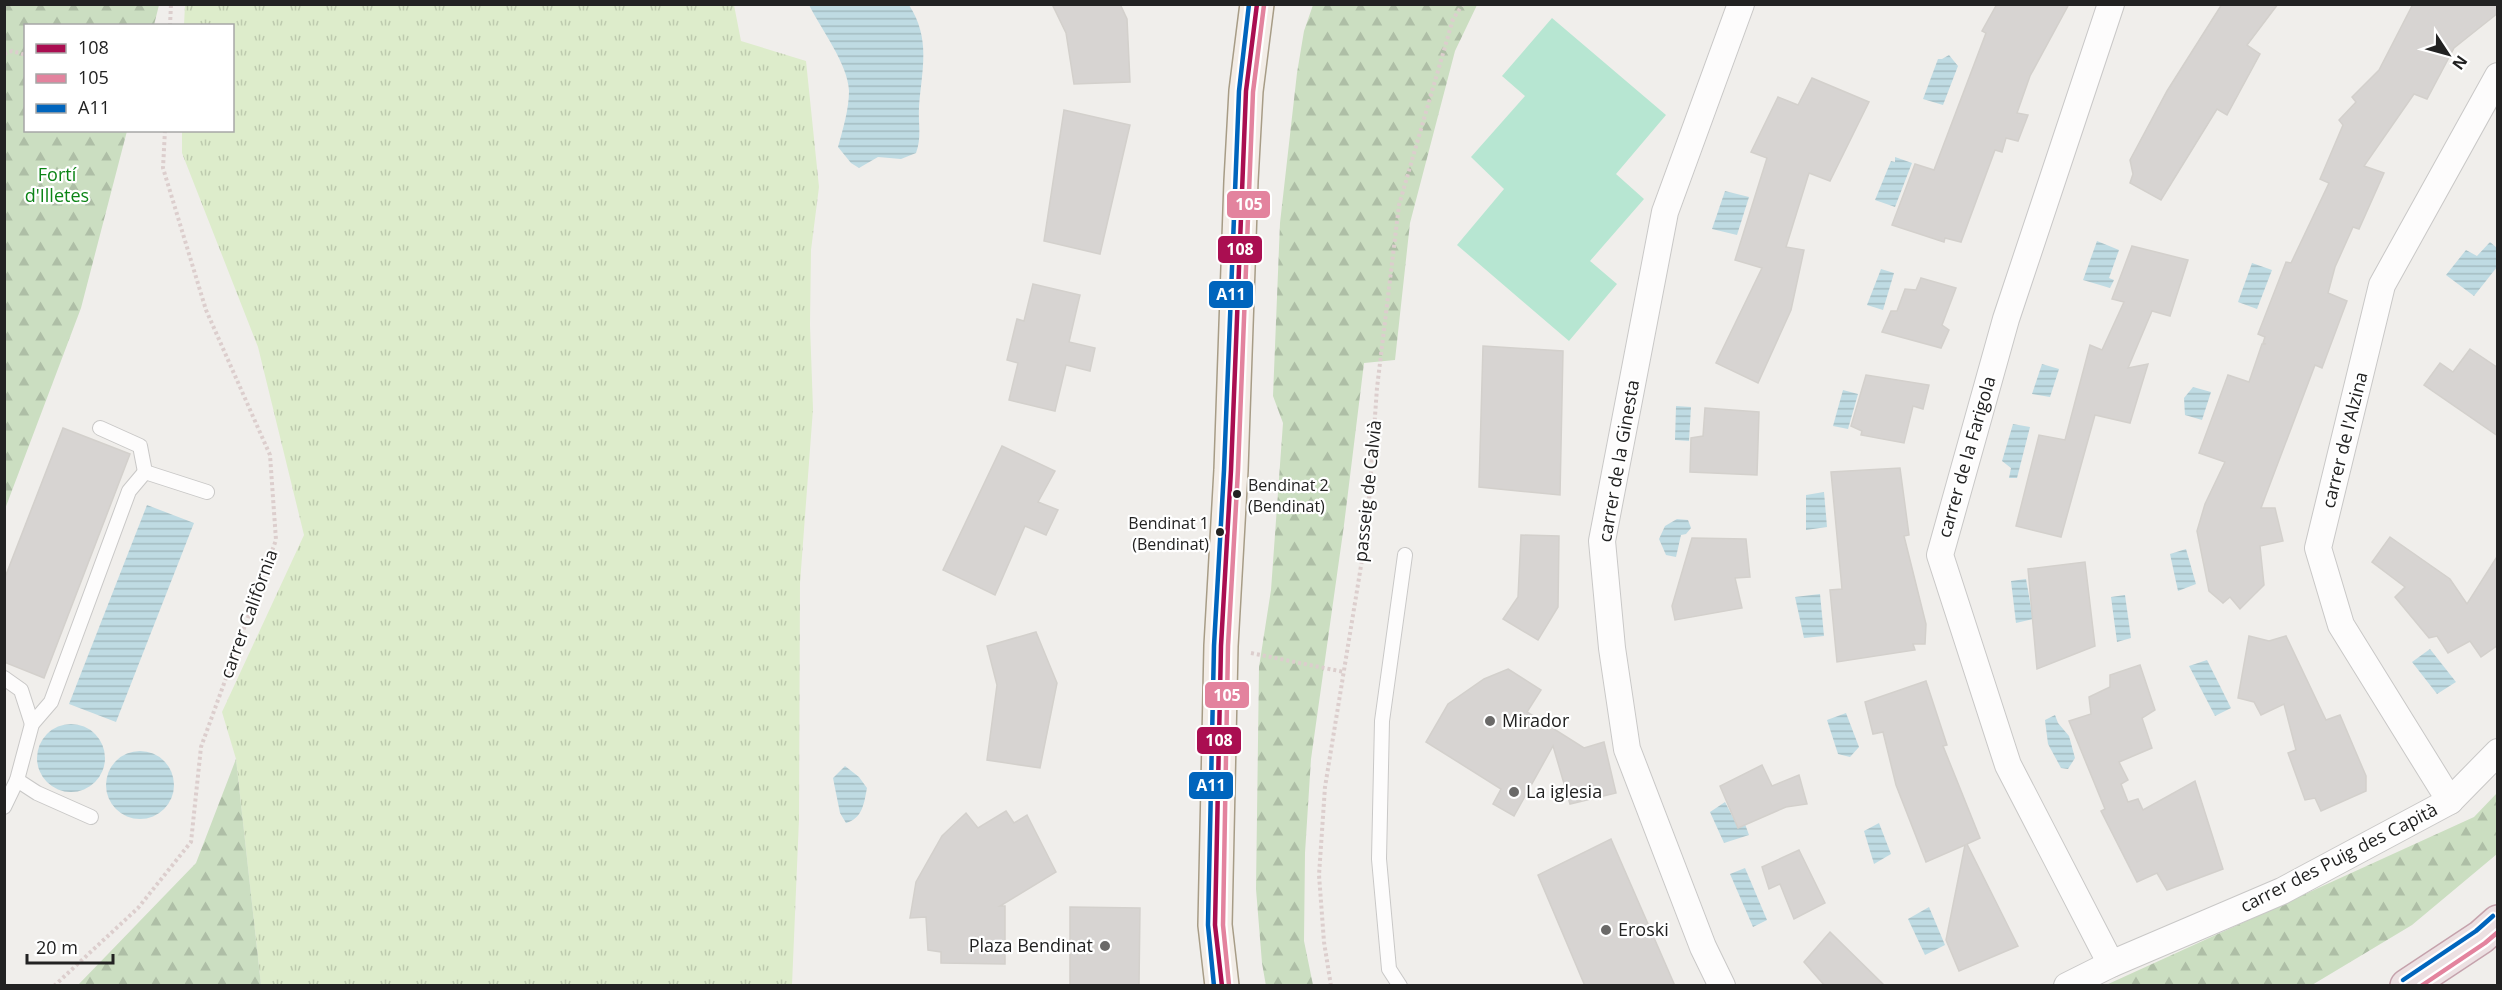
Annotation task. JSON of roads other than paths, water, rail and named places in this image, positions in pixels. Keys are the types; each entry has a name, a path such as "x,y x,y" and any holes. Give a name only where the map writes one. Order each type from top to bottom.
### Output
{"highway":[{"path":"2408,986 2481,937 2498,922"}],"main road":[{"path":"1222,986 1215,925 1221,646 1231,470 1240,181 1246,91 1257,4"}],"street":[{"name":"carrer de la Ginesta","path":"1722,986 1703,947 1626,749 1612,648 1602,541 1665,212 1741,4"},
{"name":"carrer de la Farigola","path":"2111,4 2006,319 1940,555 2007,765 2111,964"},
{"name":"carrer de l'Alzina","path":"2450,801 2341,625 2318,548 2382,285 2498,76"},
{"name":"carrer des Puig des Capità","path":"2067,986 2111,964 2282,891 2450,801 2498,752"}],"lane":[{"path":"100,428 140,446 145,472"},
{"path":"145,472 207,492"},
{"path":"4,807 17,780 32,724 51,702 129,491 145,472"},
{"path":"1400,986 1389,969 1379,859 1382,720 1405,555"},
{"path":"4,678 21,690 32,724"},
{"path":"17,780 37,794 91,817"}],"water":[{"path":"809,5 909,5 916,18 923,42 919,136 916,153 901,159 878,157 859,168 851,163 838,147 848,105 847,81 839,58"},
{"path":"1949,55 1958,66 1943,105 1923,99 1938,59"},
{"path":"1895,157 1912,163 1895,207 1875,200 1891,161 1895,162"},
{"path":"1725,191 1749,197 1737,235 1712,229"},
{"path":"2097,241 2119,250 2109,278 2114,280 2110,288 2083,280"},
{"path":"2490,242 2497,248 2497,267 2474,296 2446,275 2466,250 2477,256"},
{"path":"2252,263 2272,270 2257,309 2238,302"},
{"path":"1881,269 1894,273 1883,310 1867,305"},
{"path":"2042,364 2059,369 2050,397 2032,394"},
{"path":"2193,387 2211,392 2202,420 2185,415 2184,398"},
{"path":"1843,390 1858,394 1848,429 1833,426"},
{"path":"1676,406 1691,407 1689,441 1675,440"},
{"path":"2013,424 2030,427 2017,478 2009,478 2011,468 2002,461"},
{"path":"1824,492 1827,527 1806,530 1806,495"},
{"path":"147,505 194,523 116,722 69,704"},
{"path":"1677,519 1688,520 1691,528 1686,534 1681,535 1676,557 1666,555 1659,539 1665,526"},
{"path":"2186,549 2196,584 2178,591 2170,554"},
{"path":"2026,579 2033,619 2016,623 2011,581"},
{"path":"1820,594 1824,636 1804,638 1795,597"},
{"path":"2125,595 2131,638 2117,642 2111,597"},
{"path":"2430,649 2456,682 2437,694 2412,662"},
{"path":"2207,660 2231,708 2215,716 2189,666"},
{"path":"1846,713 1859,747 1850,757 1838,754 1827,720"},
{"path":"2055,715 2058,723 2069,736 2075,758 2068,769 2061,768 2048,744 2045,720"},
{"path":"71,724 84,727 95,734 102,745 105,758 102,771 95,782 84,789 71,792 58,789 47,782 40,771 37,758 40,745 47,734 58,727"},
{"path":"133,751 147,751 159,756 169,766 174,785 169,804 159,814 147,819 133,819 121,814 111,804 106,792 106,778 111,766 121,756"},
{"path":"845,766 859,777 867,788 864,804 859,814 846,823 840,813 833,778"},
{"path":"1725,802 1738,827 1745,824 1749,835 1724,843 1710,812"},
{"path":"1879,823 1891,854 1874,864 1864,831"},
{"path":"1745,868 1767,920 1753,927 1730,874"},
{"path":"1929,907 1945,945 1925,955 1908,919"}],"place":[{"name":"Bendinat 2 (Bendinat)","path":"1237,494"},
{"name":"Bendinat 1 (Bendinat)","path":"1220,532"},
{"name":"Mirador","path":"1490,721"},
{"name":"La iglesia","path":"1514,792"},
{"name":"Eroski","path":"1606,930"},
{"name":"Plaza Bendinat","path":"1105,946"}],"park label":[{"name":"Fortí d'Illetes","path":"57,186"}]}
